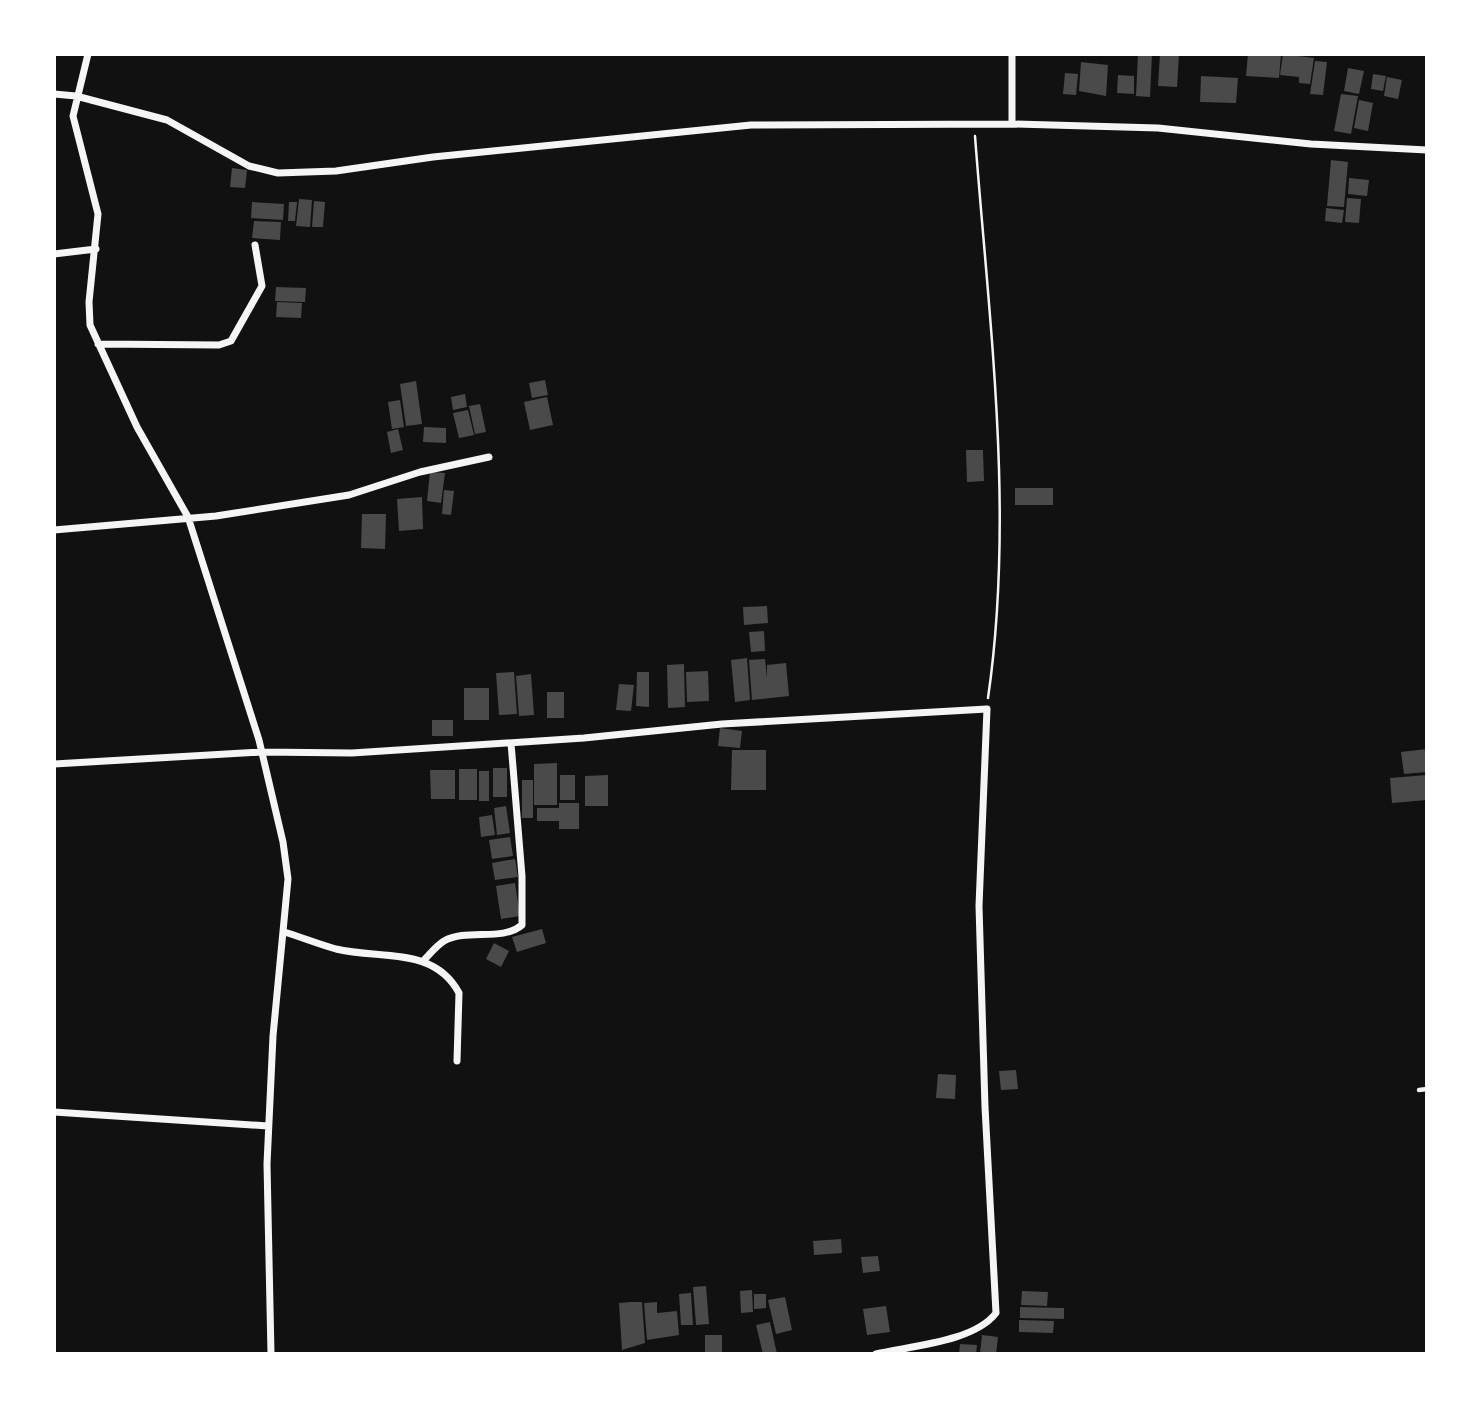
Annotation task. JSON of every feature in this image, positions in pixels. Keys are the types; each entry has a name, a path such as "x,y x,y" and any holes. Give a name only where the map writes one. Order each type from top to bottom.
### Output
{"street":[{"path":"88,54 76,96 73,123 98,214 88,310 98,344 137,427 188,517 276,802 288,879 272,1036 268,1126 271,1354"},
{"path":"1012,54 1012,124"},
{"path":"54,94 76,96 167,120 249,166 278,173 328,172 433,157 751,125 1012,124 1158,128 1311,144 1427,150"},
{"path":"98,344 219,345 231,341 262,286 255,245"},
{"path":"54,254 96,249"},
{"path":"54,530 188,517 349,495 420,472 489,457"},
{"path":"54,764 262,752 352,753 511,743 722,724 987,709 979,906 985,1107 996,1312 983,1325 952,1337 876,1354"},
{"path":"423,961 438,946 452,938 507,932 522,925 522,876 511,743"},
{"path":"284,932 336,948 423,961 440,969 459,993 457,1061"},
{"path":"54,1112 268,1126"}],"lane":[{"path":"1419,1090 1427,1089"}],"path":[{"path":"974,125 994,388 1001,569 987,709"}],"building":[{"path":"1138,54 1152,54 1150,97 1136,96"},
{"path":"1160,54 1179,54 1177,87 1158,86"},
{"path":"1248,54 1281,54 1279,78 1246,76"},
{"path":"1283,54 1314,58 1310,84 1299,83 1299,77 1280,75"},
{"path":"1315,61 1327,62 1323,95 1310,94"},
{"path":"1081,62 1108,65 1106,96 1079,91"},
{"path":"1348,68 1364,71 1359,94 1344,91"},
{"path":"1065,73 1078,74 1076,95 1063,94"},
{"path":"1373,74 1386,76 1383,91 1371,89"},
{"path":"1118,75 1134,76 1134,94 1117,93"},
{"path":"1201,76 1238,78 1236,103 1200,102"},
{"path":"1387,77 1402,80 1398,99 1384,96"},
{"path":"1341,94 1358,96 1351,134 1334,131"},
{"path":"1359,100 1373,103 1368,131 1354,128"},
{"path":"1331,160 1348,162 1344,207 1327,206"},
{"path":"232,168 247,170 245,188 230,187"},
{"path":"1349,178 1369,180 1367,196 1348,194"},
{"path":"1347,198 1361,199 1359,223 1345,222"},
{"path":"299,199 312,200 310,227 296,226"},
{"path":"314,201 325,202 323,227 312,227"},
{"path":"252,202 284,204 283,220 251,218"},
{"path":"289,202 297,202 295,221 288,221"},
{"path":"1326,208 1344,210 1342,223 1325,221"},
{"path":"254,221 281,222 280,240 252,238"},
{"path":"276,287 306,288 305,302 275,301"},
{"path":"277,302 302,303 301,318 276,317"},
{"path":"545,380 548,395 532,398 529,383"},
{"path":"416,381 422,424 406,426 400,384"},
{"path":"465,394 467,407 453,410 451,397"},
{"path":"547,397 553,425 530,430 524,402"},
{"path":"400,400 404,427 392,429 388,402"},
{"path":"480,404 486,432 475,434 469,406"},
{"path":"468,410 474,435 459,438 453,413"},
{"path":"424,427 446,428 446,443 423,442"},
{"path":"398,429 403,450 391,453 387,432"},
{"path":"966,450 983,450 984,481 967,482"},
{"path":"430,472 445,473 441,503 427,501"},
{"path":"1015,488 1053,488 1053,505 1015,505"},
{"path":"444,490 454,491 451,515 442,514"},
{"path":"422,497 423,529 399,531 397,499"},
{"path":"362,514 386,514 385,549 361,548"},
{"path":"767,606 768,623 744,625 743,607"},
{"path":"764,631 765,651 751,652 749,632"},
{"path":"747,658 750,700 735,702 731,660"},
{"path":"765,659 767,678 767,665 786,663 789,696 752,700 749,660"},
{"path":"684,664 685,707 668,708 667,665"},
{"path":"708,671 709,701 687,702 686,672"},
{"path":"514,672 517,714 499,715 496,673"},
{"path":"637,672 649,672 649,707 636,706"},
{"path":"531,674 534,715 519,716 516,676"},
{"path":"619,684 634,685 631,711 616,710"},
{"path":"464,688 489,688 489,720 464,720"},
{"path":"547,692 564,692 564,718 547,718"},
{"path":"432,720 453,720 453,736 432,736"},
{"path":"720,728 742,731 740,748 718,746"},
{"path":"1427,749 1427,772 1404,774 1401,752"},
{"path":"732,750 766,750 766,790 731,790"},
{"path":"557,763 557,805 534,805 534,764"},
{"path":"493,768 507,768 507,797 493,797"},
{"path":"459,769 477,769 477,800 459,800"},
{"path":"430,770 455,770 455,799 431,799"},
{"path":"479,771 489,771 489,801 479,801"},
{"path":"560,775 575,775 575,800 560,800"},
{"path":"608,775 608,806 585,806 585,776"},
{"path":"1427,775 1427,800 1392,803 1390,778"},
{"path":"522,780 533,780 533,818 522,818"},
{"path":"559,803 579,803 579,829 559,829 559,821 537,821 537,808 559,808"},
{"path":"506,806 510,833 497,835 494,808"},
{"path":"492,815 495,835 481,837 479,817"},
{"path":"510,837 513,856 492,859 489,840"},
{"path":"515,859 518,877 495,880 492,863"},
{"path":"515,883 520,916 501,919 496,886"},
{"path":"542,929 546,943 517,952 512,937"},
{"path":"494,943 509,951 501,967 486,959"},
{"path":"1016,1070 1018,1089 1001,1090 999,1071"},
{"path":"938,1074 956,1075 955,1099 936,1098"},
{"path":"841,1239 842,1253 814,1255 813,1241"},
{"path":"878,1256 880,1271 863,1273 861,1257"},
{"path":"706,1286 709,1324 696,1325 693,1287"},
{"path":"752,1290 753,1312 741,1313 740,1291"},
{"path":"1022,1291 1048,1292 1047,1306 1021,1305"},
{"path":"691,1293 693,1325 681,1325 679,1294"},
{"path":"754,1294 766,1294 766,1308 754,1309"},
{"path":"785,1297 792,1330 776,1334 768,1300"},
{"path":"642,1302 645,1343 622,1350 619,1303"},
{"path":"657,1302 657,1313 677,1311 679,1335 647,1340 644,1303"},
{"path":"886,1306 890,1332 867,1335 863,1309"},
{"path":"1020,1307 1064,1308 1064,1319 1020,1318"},
{"path":"1019,1320 1054,1321 1053,1333 1019,1332"},
{"path":"770,1322 777,1354 763,1354 756,1325"},
{"path":"705,1335 722,1335 722,1354 705,1354"},
{"path":"982,1335 998,1337 996,1354 980,1354"},
{"path":"960,1344 977,1345 976,1354 959,1354"}]}
